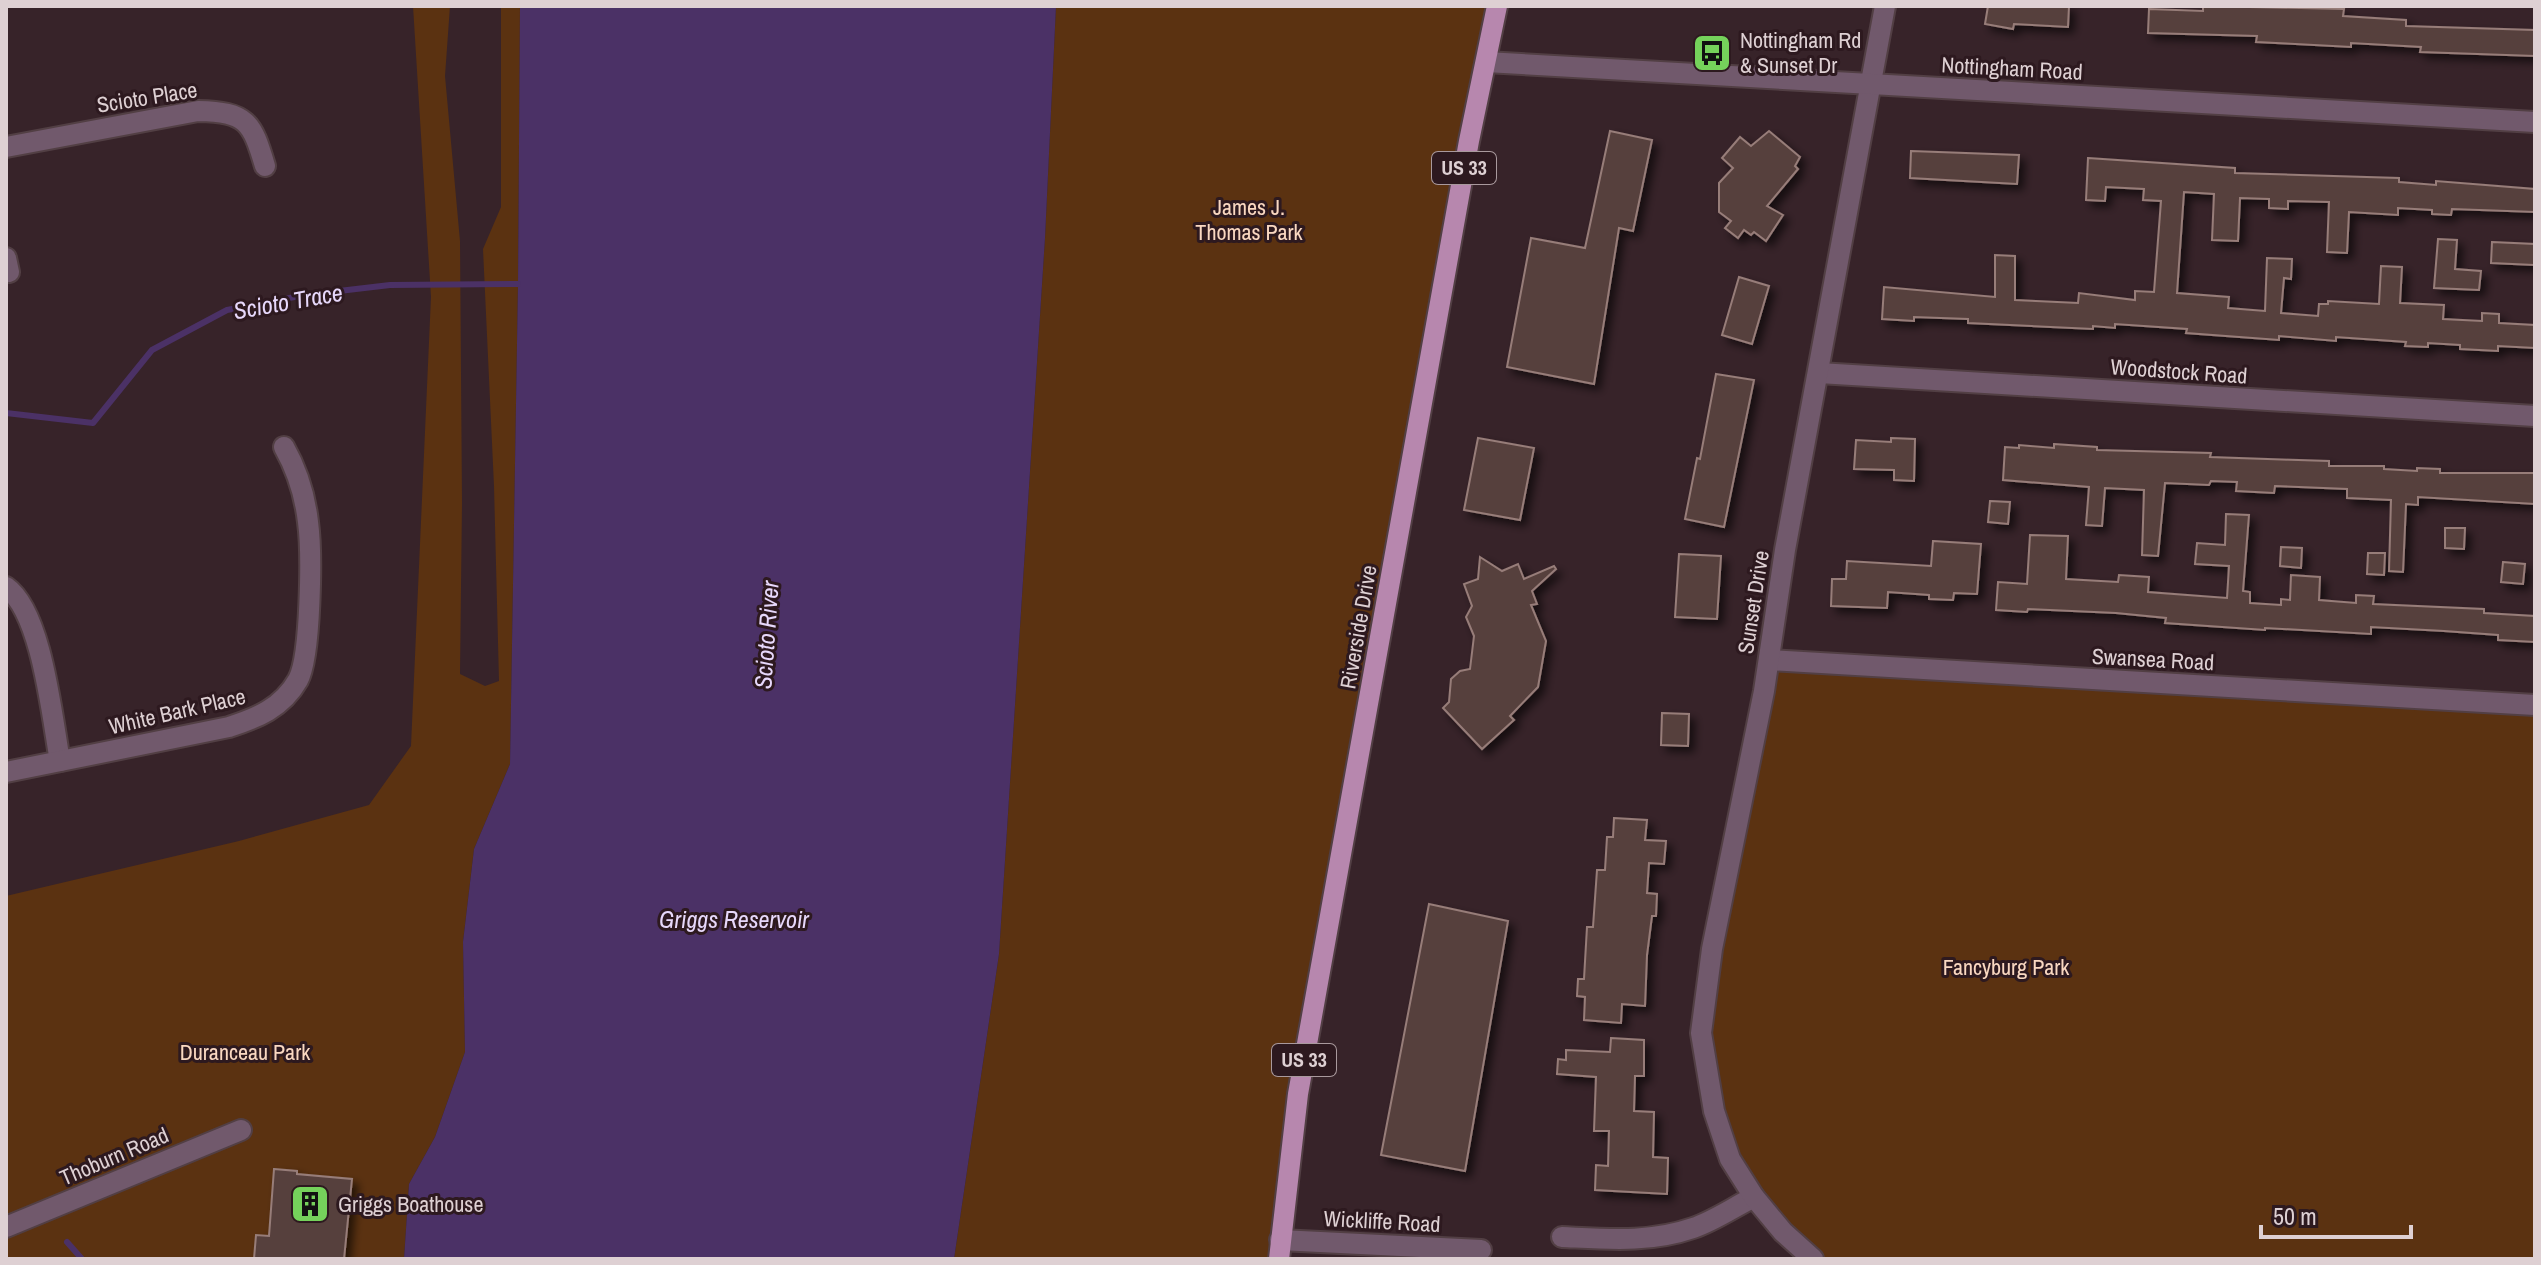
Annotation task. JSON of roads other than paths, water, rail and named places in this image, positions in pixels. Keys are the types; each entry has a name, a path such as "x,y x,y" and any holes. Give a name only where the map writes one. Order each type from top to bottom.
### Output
{"main road":[{"name":"Riverside Drive","path":"1279,1249 1298,1094 1466,156 1497,6"}],"street":[{"name":"Sunset Drive","path":"1754,1197 1722,1141 1705,1070 1702,1007 1769,660 1785,550 1885,6"},
{"name":"Nottingham Road","path":"1486,62 2535,122"},
{"name":"Scioto Place","path":"6,147 198,111 214,112 243,120 255,132 265,166"},
{"name":"Woodstock Road","path":"1819,373 2535,416"},
{"name":"White Bark Place","path":"6,772 229,727 261,717 274,708 298,680 308,634 309,524 296,468 284,447"},
{"path":"6,587 28,612 37,641 60,761"},
{"name":"Swansea Road","path":"1769,660 2535,705"},
{"name":"Thoburn Road","path":"6,1227 241,1130"},
{"path":"1562,1237 1628,1240 1661,1237 1695,1228 1754,1197 1783,1232 1813,1259"},
{"name":"Wickliffe Road","path":"1279,1249 1481,1250"}],"water":[{"name":"Griggs Reservoir","path":"520,6 1056,6 1045,238 999,954 954,1259 404,1259 409,1184 435,1137 465,1052 463,942 474,849 510,764"}],"waterway":[{"name":"Scioto Trace","path":"6,413 93,423 152,350 227,310 305,295 390,285 518,284"},
{"path":"67,1242 82,1259"}],"place":[{"name":"Nottingham Rd & Sunset Dr","path":"1712,53"},
{"name":"Griggs Boathouse","path":"310,1204"}],"park label":[{"name":"James J. Thomas Park","path":"1249,220"},
{"name":"Fancyburg Park","path":"2006,967"},
{"name":"Duranceau Park","path":"245,1052"}],"water label":[{"name":"Scioto River","path":"767,635"}]}
